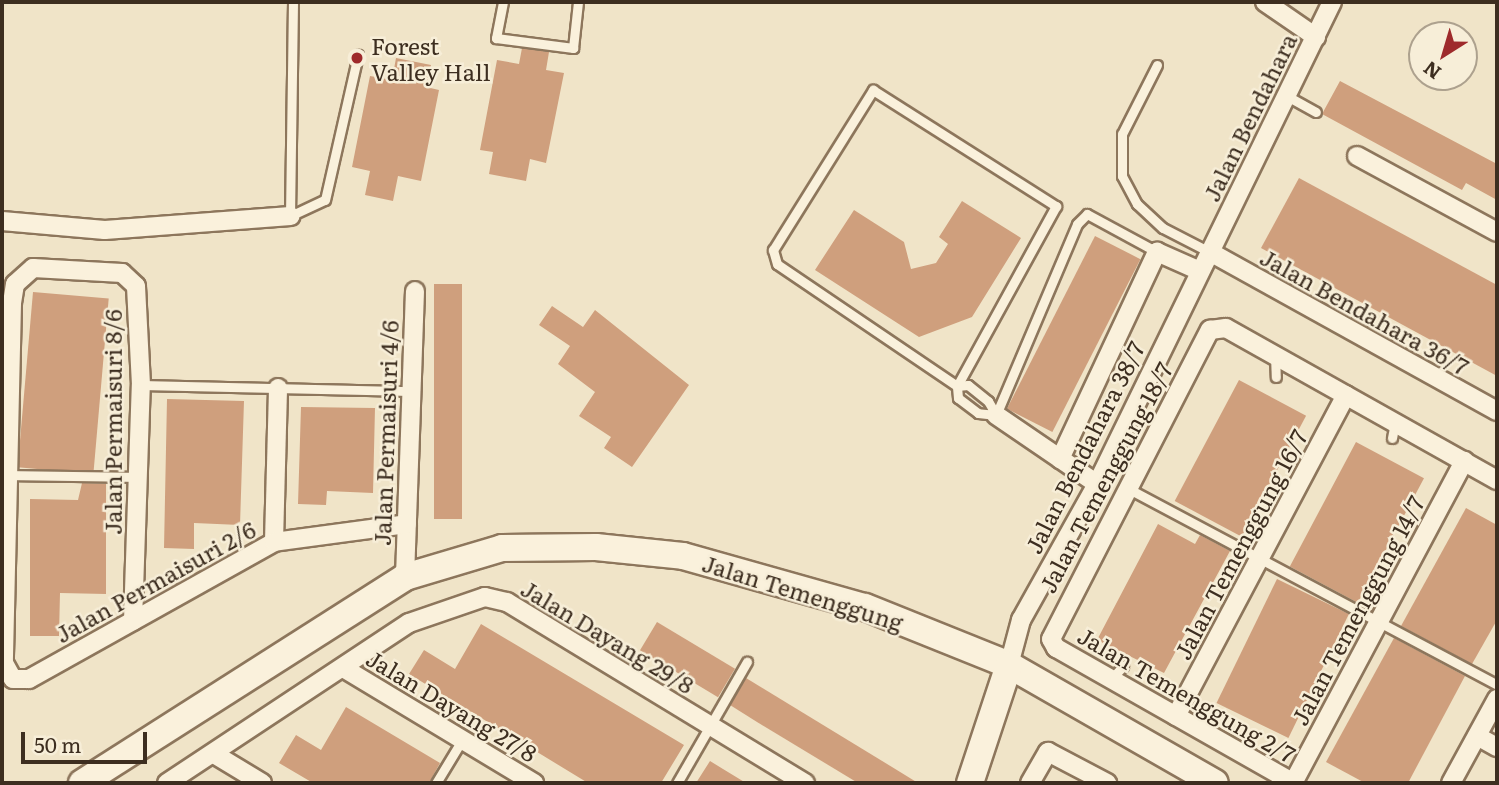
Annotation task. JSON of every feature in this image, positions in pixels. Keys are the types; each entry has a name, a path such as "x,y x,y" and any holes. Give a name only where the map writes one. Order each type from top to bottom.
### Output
{"street":[{"path":"1265,2 1318,32"},
{"path":"1275,2 1318,32"},
{"name":"Jalan Bendahara","path":"1210,253 1332,2"},
{"path":"1357,156 1497,232"},
{"path":"2,221 105,230 290,216"},
{"path":"1060,459 1157,252 1200,271"},
{"name":"Jalan Bendahara 38/7","path":"1009,665 1021,620 1097,484 1210,253"},
{"name":"Jalan Bendahara 36/7","path":"1210,253 1497,411"},
{"name":"Jalan Permaisuri 8/6","path":"13,679 4,663 15,284 33,268 122,273 136,286 141,385 140,477 133,621"},
{"name":"Jalan Permaisuri 4/6","path":"405,578 415,291"},
{"name":"Jalan Temenggung 18/7","path":"1056,648 1052,628 1129,489 1210,330 1226,328 1275,354"},
{"path":"1275,354 1346,395 1393,430 1464,461 1497,480"},
{"path":"274,542 278,388"},
{"name":"Jalan Temenggung 16/7","path":"1176,716 1346,395"},
{"path":"996,415 1097,484"},
{"name":"Jalan Temenggung 14/7","path":"1294,783 1464,461"},
{"name":"Jalan Permaisuri 2/6","path":"13,679 29,679 274,542 407,524"},
{"name":"Jalan Temenggung","path":"82,783 405,578 502,548 596,547 682,556 865,607 1009,665 1215,783"},
{"name":"Jalan Dayang 29/8","path":"167,783 410,624 485,597 507,602 805,783"},
{"name":"Jalan Temenggung 2/7","path":"1056,648 1117,673 1176,716 1294,783"},
{"path":"970,783 1009,665"},
{"name":"Jalan Dayang 27/8","path":"345,669 534,783"},
{"path":"1451,783 1497,699"},
{"path":"1477,736 1497,747"},
{"path":"214,754 262,783"},
{"path":"1030,783 1041,756 1058,754 1107,783"}],"lane":[{"path":"293,2 290,216 325,200 358,55"},
{"path":"503,2 496,38 573,48 578,2"},
{"path":"1157,65 1122,134 1122,176 1137,204 1163,228 1210,253"},
{"path":"957,386 1056,206 873,90 773,250 776,264 957,386 967,406 996,415"},
{"path":"1287,96 1316,112"},
{"path":"996,415 1077,224 1087,214 1157,252"},
{"path":"1275,354 1276,377"},
{"path":"141,385 411,391"},
{"path":"957,386 968,385 996,415"},
{"path":"8,475 140,477"},
{"path":"1129,489 1497,685"},
{"path":"677,783 747,662"},
{"path":"436,783 462,740"}],"building":[{"path":"522,48 549,52 546,70 564,73 546,163 530,159 526,181 489,174 493,152 480,150 497,60 519,64"},
{"path":"396,58 431,65 426,87 439,90 421,181 398,176 393,201 365,195 370,171 352,167 370,76 392,80"},
{"path":"1340,81 1497,164 1497,200 1466,183 1462,190 1322,114"},
{"path":"1299,178 1497,285 1497,376 1261,248"},
{"path":"962,201 1021,238 972,317 919,337 815,270 854,210 904,242 911,269 936,263 948,244 939,237"},
{"path":"1095,236 1140,259 1052,432 1007,409"},
{"path":"434,284 462,284 462,519 434,519"},
{"path":"33,292 109,299 93,474 18,467"},
{"path":"552,306 583,327 595,310 689,385 632,467 604,448 611,437 579,416 595,392 558,364 570,346 539,325"},
{"path":"1239,380 1306,416 1242,537 1175,501"},
{"path":"167,399 244,401 240,525 194,523 194,549 164,548"},
{"path":"301,407 375,408 373,493 327,491 326,505 298,504"},
{"path":"1356,442 1424,478 1358,603 1290,566"},
{"path":"82,483 106,484 106,594 60,593 59,636 30,636 30,499 78,500"},
{"path":"1466,508 1497,525 1497,620 1472,664 1401,626"},
{"path":"1158,524 1195,544 1200,535 1230,551 1164,673 1097,640"},
{"path":"1277,579 1349,614 1288,738 1217,703"},
{"path":"657,622 735,669 718,697 640,650"},
{"path":"481,624 684,745 661,783 588,783 409,674 424,650 455,669"},
{"path":"1394,638 1465,676 1408,783 1365,783 1326,762"},
{"path":"746,678 918,783 858,783 757,722 730,705"},
{"path":"346,707 440,763 429,783 313,783 279,763 296,735 321,750"},
{"path":"710,761 723,769 746,783 696,783"}],"place":[{"name":"Forest Valley Hall","path":"357,58"}]}
